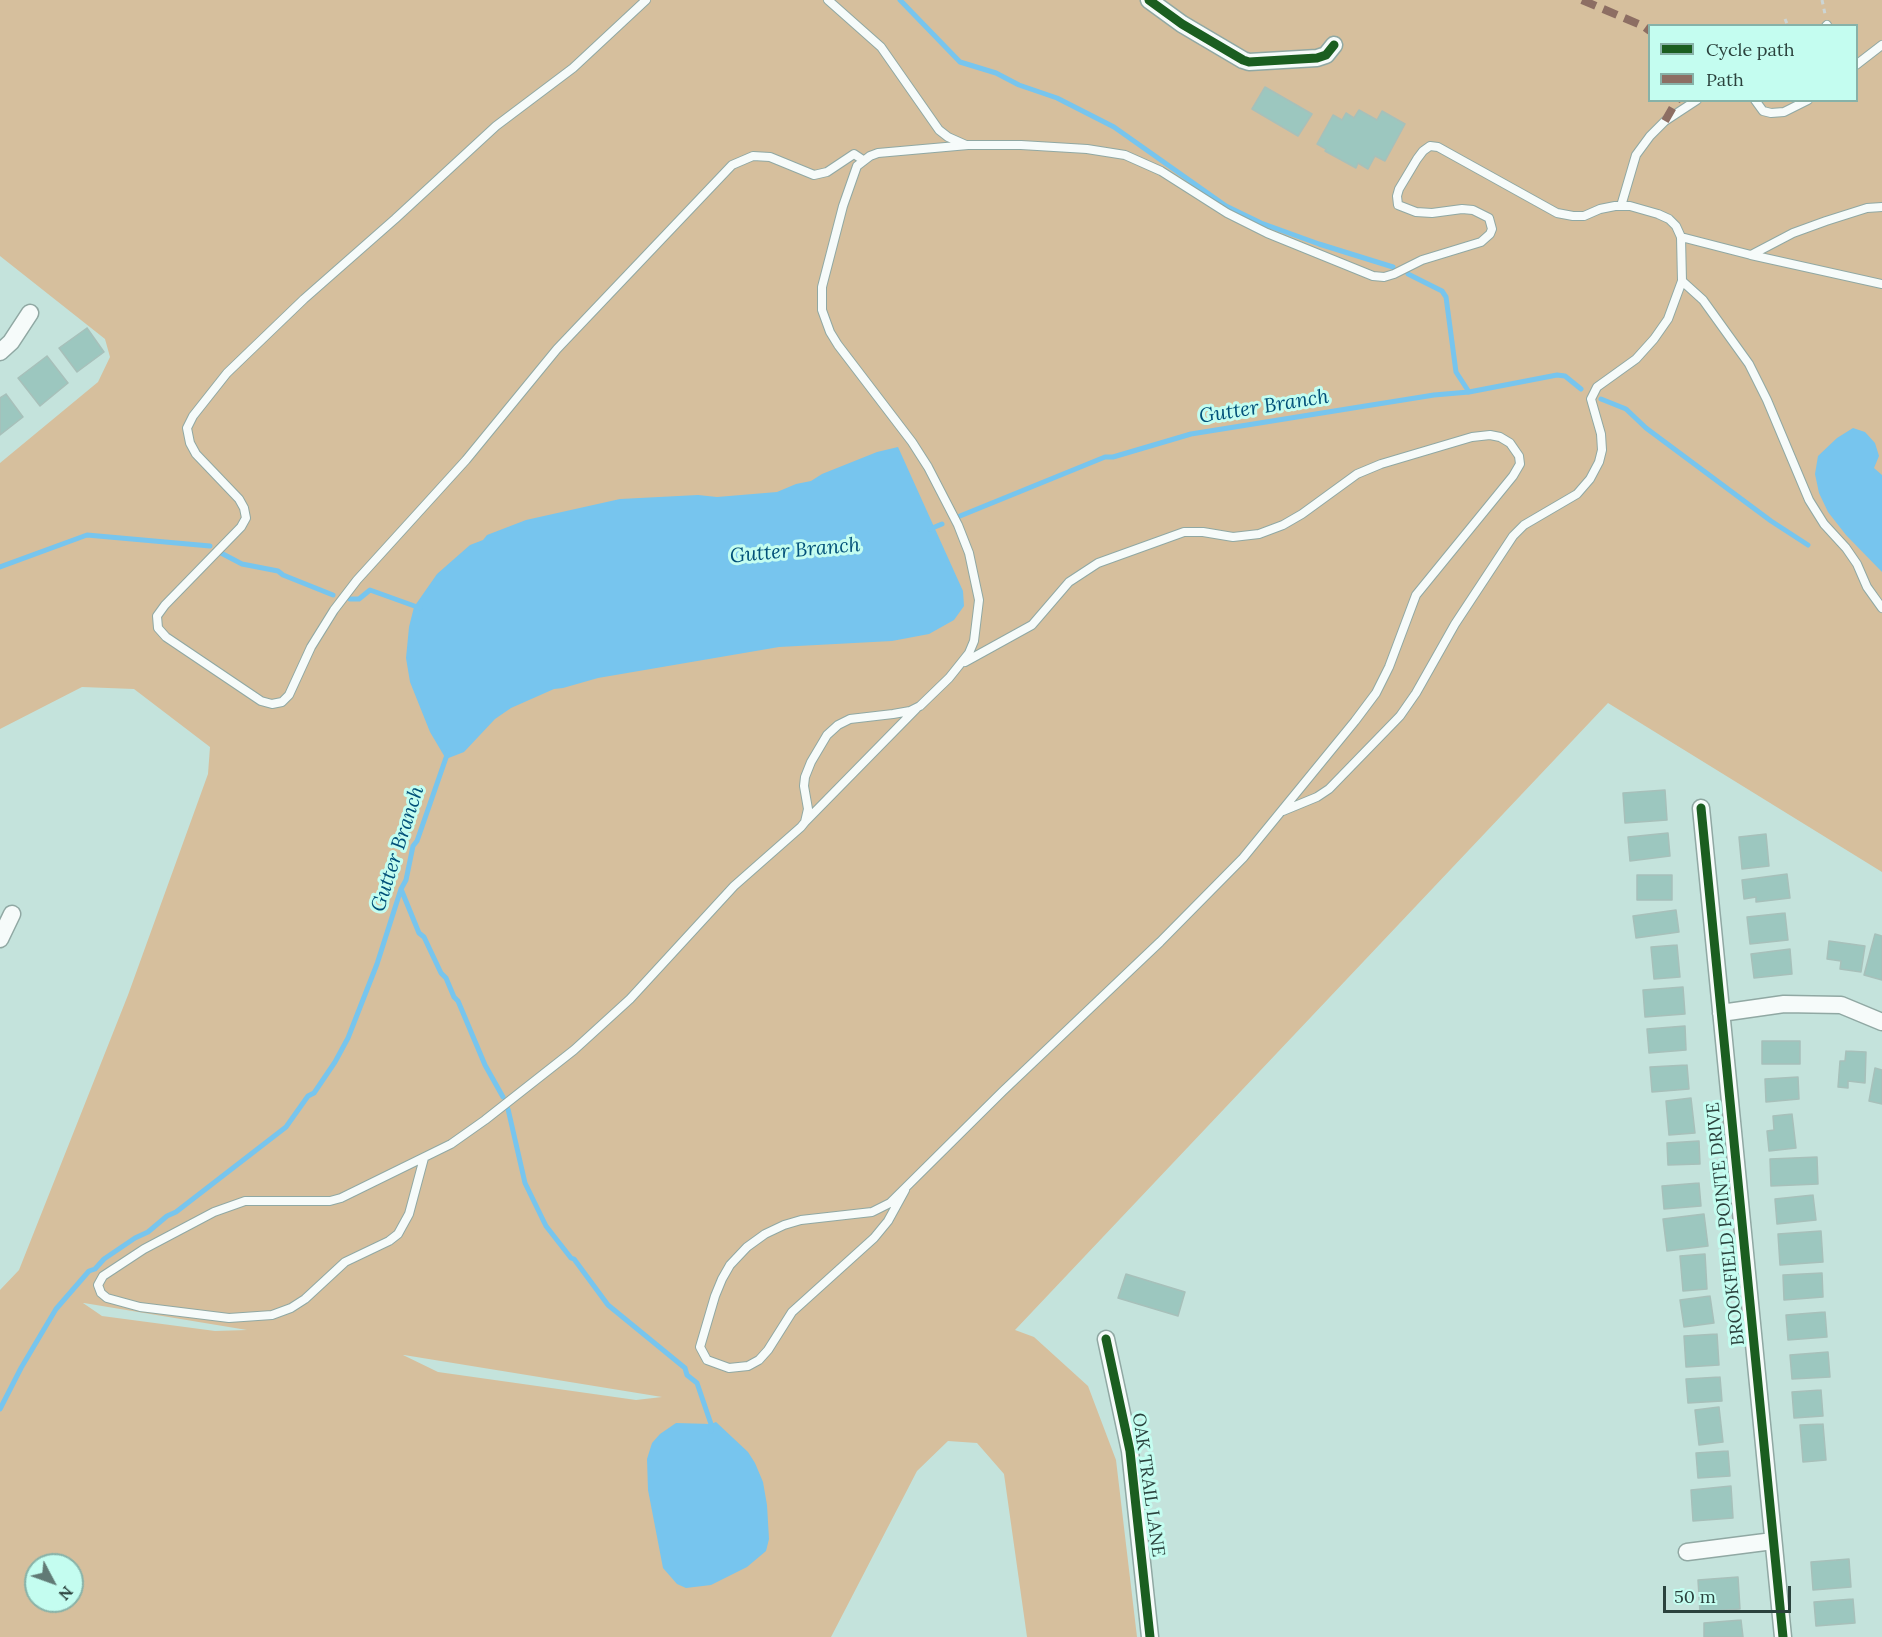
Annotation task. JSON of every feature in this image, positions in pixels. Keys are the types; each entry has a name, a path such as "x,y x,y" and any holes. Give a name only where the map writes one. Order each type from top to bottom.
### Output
{"street":[{"path":"1149,0 1182,24 1249,62 1317,58 1326,55 1334,45"},
{"path":"0,352 11,342 30,313"},
{"name":"BROOKFIELD POINTE DRIVE","path":"1701,808 1783,1637"},
{"path":"0,939 12,914"},
{"path":"1721,1013 1784,1004 1841,1005 1882,1022"},
{"name":"OAK TRAIL LANE","path":"1106,1339 1130,1451 1150,1637"},
{"path":"1687,1552 1773,1540"}],"lane":[{"path":"646,0 573,68 480,140 304,299 227,372 193,416 187,428 190,443 196,454 239,499 246,518 241,527 157,616 158,628 166,637 261,700 272,704 282,702 289,695 311,647 334,610 357,580 466,460 557,350 732,165 753,156 770,157 814,175 827,172 854,154 863,160"},
{"path":"828,0 880,47 939,129 948,137 968,145"},
{"path":"1858,64 1882,45"},
{"path":"1621,206 1636,155 1665,121 1694,102"},
{"path":"1756,102 1763,111 1771,113 1784,112 1804,102"},
{"path":"424,1158 409,1214 398,1234 389,1241 345,1262 305,1299 291,1308 272,1315 229,1318 140,1307 106,1298 101,1293 98,1285 103,1276 144,1249 214,1212 245,1201 330,1201 341,1198 451,1144 485,1120 574,1050 648,982 734,886 805,822 960,666 969,653 974,641 979,600 975,574 958,525 928,467 912,442 838,345 830,332 822,310 822,287 853,174 863,160 878,153 968,145 1053,146 1125,155 1161,171 1227,213 1267,233 1373,276 1384,277 1394,274 1422,260 1481,242 1490,234 1492,229 1489,219 1473,210 1416,212 1398,205 1396,196 1399,189 1416,159 1430,146 1438,147 1557,213 1584,216 1600,209 1630,206 1669,219 1676,226 1681,237 1682,281 1668,319 1636,359 1597,387 1591,399 1601,434 1602,450 1599,462 1590,479 1577,494 1524,525 1514,536 1455,624 1416,693 1400,716 1329,789 1317,797 1283,811"},
{"path":"1750,255 1793,233 1867,208 1882,207"},
{"path":"1681,237 1750,255 1882,284"},
{"path":"1682,281 1703,300 1749,364 1767,400 1809,500 1824,524 1857,564 1867,587 1882,608"},
{"path":"905,1190 888,1221 874,1238 792,1312 759,1360 748,1366 729,1368 707,1360 700,1347 715,1296 730,1265 747,1247 765,1234 784,1225 872,1212 890,1203 1003,1091 1160,942 1243,858 1376,693 1389,668 1416,595 1513,476 1520,464 1519,456 1510,443 1500,437 1490,435 1472,437 1381,464 1357,474 1283,525 1259,534 1233,537 1203,532 1184,532 1098,563 1069,582 1032,625 960,666"},
{"path":"805,822 808,809 804,786 805,777 811,762 828,735 838,725 850,719 910,711 920,706"}],"path":[{"path":"1785,19 1787,24"}],"shaded area":[{"path":"0,0 1882,0 1882,872 1608,703 1015,1330 1034,1337 1088,1386 1116,1460 1137,1637 1027,1637 1004,1474 977,1443 948,1441 917,1471 831,1637 0,1637 0,1290 19,1270 128,995 208,774 210,747 134,689 82,687 0,729 0,463 98,382 110,357 105,339 0,256","holes":["83,1303 247,1330 215,1331 102,1316","403,1355 662,1397 636,1400 438,1372"]}],"water":[{"path":"1853,428 1865,432 1875,443 1879,456 1874,468 1882,475 1882,572 1846,535 1828,512 1819,493 1815,474 1818,456 1837,438"},
{"path":"898,447 963,591 964,606 954,620 929,634 892,641 779,647 598,678 554,689 511,708 495,719 464,752 446,759 430,732 410,682 406,658 409,627 414,607 437,574 470,545 483,540 487,535 526,520 620,499 698,495 717,497 777,492 811,481 822,474 877,452"},
{"path":"716,1422 748,1452 755,1463 763,1482 769,1539 766,1551 747,1567 711,1585 686,1588 677,1584 663,1568 648,1490 647,1459 652,1443 676,1423 711,1424"}],"building":[{"path":"1265,87 1312,114 1298,136 1252,109"},
{"path":"1359,110 1377,120 1382,111 1405,124 1385,161 1375,156 1368,169 1358,163 1356,168 1317,144 1333,115 1342,120 1346,113 1354,118"},
{"path":"87,328 104,352 77,372 59,348"},
{"path":"47,356 68,383 40,406 18,378"},
{"path":"6,394 23,417 0,435 0,398"},
{"path":"1665,790 1667,820 1625,823 1623,793"},
{"path":"1668,833 1670,856 1630,861 1628,837"},
{"path":"1766,834 1769,866 1742,869 1739,837"},
{"path":"1787,874 1790,898 1756,902 1756,897 1744,899 1742,880"},
{"path":"1637,875 1672,875 1672,900 1637,900"},
{"path":"1676,910 1679,932 1636,938 1633,916"},
{"path":"1785,913 1788,940 1750,944 1747,917"},
{"path":"1875,934 1882,936 1882,980 1864,975"},
{"path":"1829,941 1865,946 1861,972 1840,969 1841,961 1827,959"},
{"path":"1677,945 1680,977 1654,979 1651,947"},
{"path":"1790,949 1792,974 1754,978 1751,954"},
{"path":"1683,987 1685,1014 1645,1017 1643,990"},
{"path":"1685,1026 1686,1050 1649,1053 1647,1029"},
{"path":"1762,1041 1800,1041 1800,1064 1762,1064"},
{"path":"1846,1051 1866,1052 1865,1083 1848,1081 1848,1088 1838,1087 1840,1061 1845,1061"},
{"path":"1687,1065 1689,1089 1652,1092 1650,1067"},
{"path":"1875,1068 1882,1070 1882,1104 1869,1101"},
{"path":"1798,1077 1799,1099 1766,1102 1765,1079"},
{"path":"1691,1098 1695,1133 1669,1135 1666,1101"},
{"path":"1792,1114 1796,1148 1769,1151 1767,1131 1774,1130 1773,1116"},
{"path":"1699,1141 1700,1164 1668,1165 1667,1143"},
{"path":"1817,1157 1818,1184 1771,1186 1770,1159"},
{"path":"1699,1183 1701,1206 1664,1209 1662,1186"},
{"path":"1813,1195 1816,1220 1777,1224 1775,1199"},
{"path":"1704,1214 1708,1246 1667,1251 1663,1219"},
{"path":"1821,1231 1823,1262 1780,1265 1778,1234"},
{"path":"1705,1254 1707,1289 1683,1291 1680,1256"},
{"path":"1822,1273 1823,1297 1784,1300 1783,1275"},
{"path":"1126,1274 1185,1292 1178,1316 1118,1298"},
{"path":"1710,1296 1714,1323 1684,1327 1680,1300"},
{"path":"1825,1312 1827,1337 1788,1340 1786,1315"},
{"path":"1717,1334 1719,1365 1686,1367 1684,1336"},
{"path":"1828,1352 1830,1377 1792,1379 1790,1355"},
{"path":"1720,1377 1722,1401 1688,1403 1686,1379"},
{"path":"1821,1390 1823,1416 1794,1418 1792,1392"},
{"path":"1719,1407 1723,1442 1699,1445 1695,1410"},
{"path":"1823,1424 1826,1460 1803,1462 1800,1425"},
{"path":"1728,1451 1730,1476 1698,1478 1696,1453"},
{"path":"1731,1486 1733,1518 1693,1521 1691,1490"},
{"path":"1849,1559 1851,1587 1813,1590 1811,1562"},
{"path":"1738,1577 1740,1609 1700,1612 1698,1580"},
{"path":"1853,1599 1855,1623 1816,1626 1814,1602"},
{"path":"1741,1620 1743,1637 1704,1637 1704,1623"}],"waterway":[{"path":"900,0 960,62 996,73 1019,85 1057,98 1114,127 1226,206 1261,223 1393,267"},
{"path":"1408,274 1442,291 1446,297 1456,372 1469,392"},
{"name":"Gutter Branch","path":"960,516 1105,457 1113,457 1191,434 1434,395 1469,392 1557,375 1565,376 1581,389"},
{"name":"Gutter Branch","path":"1601,399 1626,409 1646,428 1771,521 1808,545"},
{"name":"Gutter Branch","path":"930,529 942,524"},
{"path":"0,567 87,535 210,546"},
{"path":"221,553 242,564 278,571 333,595"},
{"path":"350,599 359,599 370,590 420,608"},
{"name":"Gutter Branch","path":"0,1409 56,1309 89,1271 176,1212 286,1127 308,1096 314,1093 348,1038 377,964 406,880 413,846 417,841 448,752"},
{"path":"401,889 419,933 424,937 441,973 458,1001 485,1065 503,1097"},
{"path":"508,1109 525,1183 546,1226 608,1305 685,1368 687,1375 697,1383 711,1424 711,1431"}],"marked path":[{"path":"1582,0 1648,30"},
{"path":"1665,121 1676,102"}],"cycle path":[{"path":"1149,0 1182,24 1249,62 1317,58 1326,55 1334,45"},
{"path":"1701,808 1783,1637"},
{"path":"1106,1339 1130,1451 1150,1637"}]}
